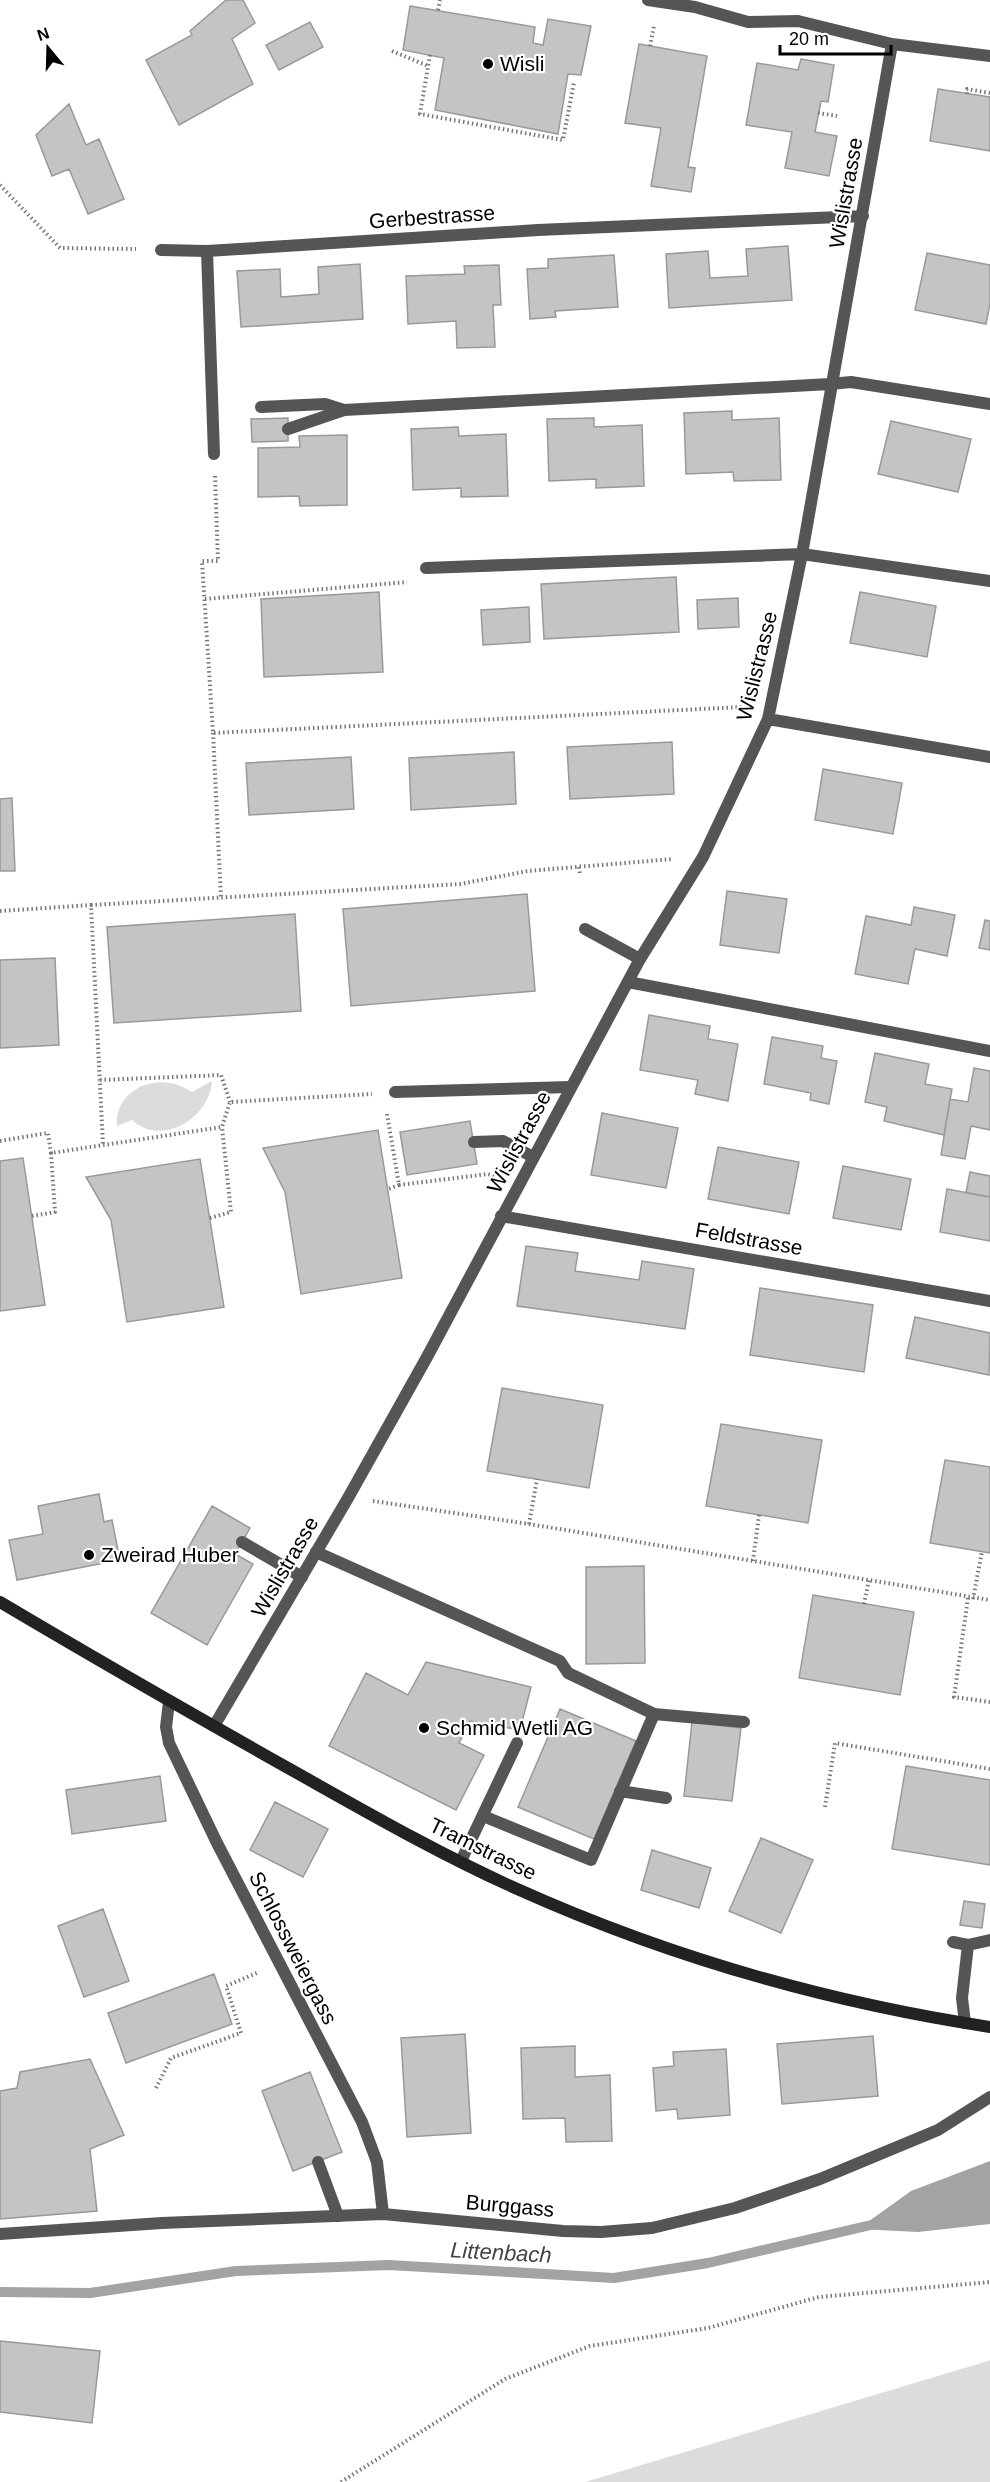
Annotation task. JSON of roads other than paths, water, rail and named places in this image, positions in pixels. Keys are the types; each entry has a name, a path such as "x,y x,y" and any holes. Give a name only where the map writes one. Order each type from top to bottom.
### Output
{"main road":[{"name":"Tramstrasse","path":"0,1602 169,1702 383,1821 515,1888 646,1941 720,1966 820,1993 990,2027"}],"street":[{"path":"648,0 695,8 748,22 798,21 892,44 990,56"},
{"name":"Wislistrasse","path":"214,1726 348,1498 427,1357 517,1185 640,959 703,857 768,719 802,554 830,384 892,44"},
{"name":"Gerbestrasse","path":"161,250 207,251 526,231 862,216"},
{"path":"207,251 214,454"},
{"path":"288,429 344,410 851,382 990,404"},
{"path":"261,407 325,404 344,410"},
{"path":"426,568 802,554 990,581"},
{"path":"768,719 990,757"},
{"path":"585,929 640,959"},
{"path":"628,982 990,1051"},
{"path":"389,1093 570,1088"},
{"path":"474,1142 503,1141 533,1157"},
{"name":"Feldstrasse","path":"501,1216 990,1301"},
{"path":"242,1542 302,1577"},
{"path":"316,1552 560,1660 568,1673 654,1714 744,1722"},
{"name":"Schlossweiergass","path":"169,1702 166,1727 169,1743 220,1849 362,2122 377,2162 383,2214"},
{"path":"483,1816 591,1860 654,1714"},
{"path":"461,1861 517,1743"},
{"path":"621,1791 666,1798"},
{"path":"953,1942 968,1945 990,1940"},
{"path":"965,2023 962,1998 968,1945"},
{"name":"Burggass","path":"0,2234 162,2223 383,2214 563,2231 601,2232 652,2228 735,2208 820,2179 938,2130 990,2097"},
{"path":"318,2162 338,2216"}],"waterway":[{"name":"Littenbach","path":"0,2292 90,2293 236,2271 389,2265 614,2278 708,2263 871,2225"}],"place":[{"name":"Wisli","path":"488,64"},
{"name":"Zweirad Huber","path":"89,1555"},
{"name":"Schmid Wetli AG","path":"424,1728"}]}
